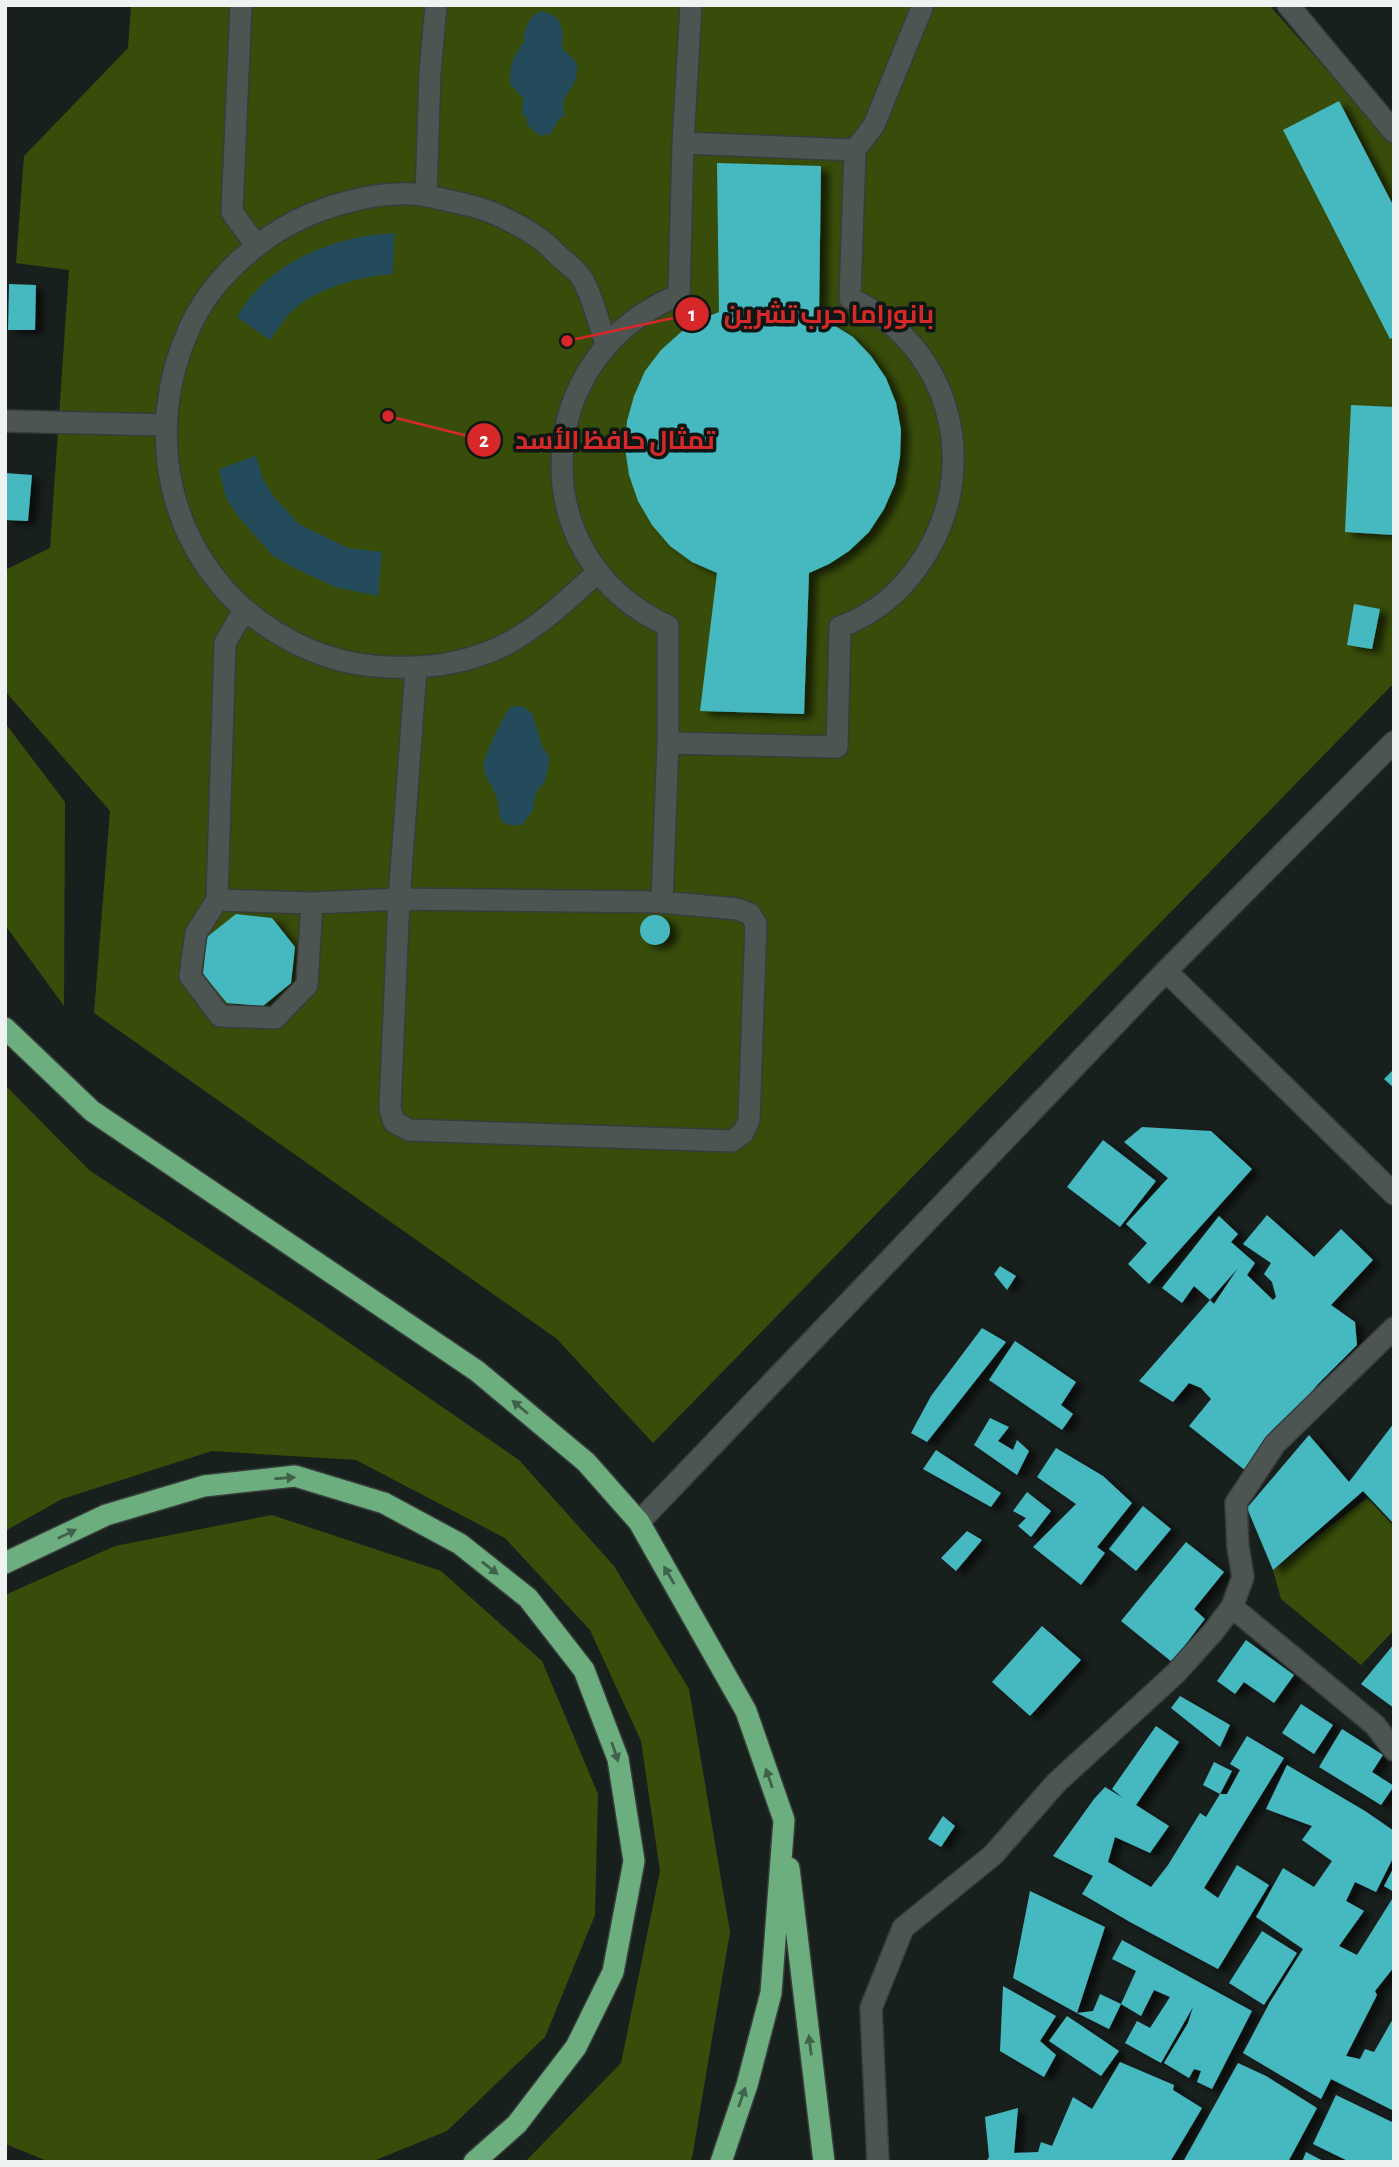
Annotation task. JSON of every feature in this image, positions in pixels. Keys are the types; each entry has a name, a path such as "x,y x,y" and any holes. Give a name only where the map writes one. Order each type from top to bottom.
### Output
{"highway":[{"path":"5,1028 92,1111 477,1371 586,1462 639,1522 746,1711 783,1820 824,2162"},
{"path":"5,1563 106,1515 204,1486 295,1476 384,1503 460,1544 528,1598 584,1670 618,1759 634,1861 613,1972 576,2047 517,2124 474,2162"},
{"path":"721,2162 747,2085 771,1993 783,1820"}],"street":[{"path":"242,5 232,212 256,245"},
{"path":"426,196 430,73 436,5"},
{"path":"662,902 668,743 668,626 651,618 622,597 598,572 580,542 568,509 561,474 563,439 571,405 586,373 606,344 632,320 661,302 679,295 683,143 691,5"},
{"path":"668,743 837,747 840,627 855,621 884,602 910,579 930,550 945,517 953,484 954,449 948,414 936,382 917,351 894,326 866,306 850,299 855,150 874,125 923,5"},
{"path":"1288,5 1394,132"},
{"path":"683,143 855,150"},
{"path":"598,572 550,616 509,643 463,660 416,669 369,667 324,656 282,637 244,610 216,579 193,544 177,507 167,466 165,425 172,373 190,325 219,281 256,245 294,220 337,204 381,195 426,196 485,209 538,237 582,278 606,344"},
{"path":"5,421 165,425"},
{"path":"244,610 225,643 217,900 196,933 190,976 220,1016 275,1018 307,985 312,903"},
{"path":"217,900 312,903 399,899 662,902 737,909 750,914 756,924 749,1120 743,1133 732,1141 409,1130 394,1122 390,1109 399,899 416,669"},
{"path":"639,1522 1166,971 1394,742"},
{"path":"1166,971 1394,1194"},
{"path":"878,2162 870,2008 904,1928 993,1855 1056,1783 1176,1673 1232,1607 1243,1577 1238,1547 1236,1503 1275,1444 1392,1334"},
{"path":"1232,1607 1375,1725 1394,1750"}],"green space":[{"path":"131,5 1269,5 1394,145 1394,683 653,1443 557,1339 94,1013 110,811 5,691 5,570 50,548 69,270 16,263 24,156 128,48"},
{"path":"5,723 65,802 64,1006 5,925"},
{"path":"5,1085 89,1170 309,1315 519,1460 614,1566 689,1689 730,1932 692,2158 689,2162 525,2162 621,2063 660,1871 641,1741 590,1630 505,1538 356,1460 212,1451 62,1499 5,1531"},
{"path":"1367,1498 1394,1526 1394,1630 1361,1665 1281,1599 1273,1570"},
{"path":"272,1515 441,1571 542,1661 598,1794 595,1915 545,2037 447,2131 371,2162 45,2160 5,2144 5,1595 115,1546"}],"water":[{"path":"542,11 555,16 561,24 562,48 577,63 577,71 574,83 564,100 565,118 561,116 550,134 540,136 527,125 527,118 522,115 523,98 510,84 512,65 525,40 523,35 526,27 532,17"},
{"path":"394,233 393,274 352,281 311,297 290,313 270,340 237,317 250,298 284,267 326,246 371,235"},
{"path":"256,456 263,479 274,497 299,524 348,548 382,552 378,596 335,587 292,567 272,555 238,516 226,498 219,469"},
{"path":"522,706 532,713 542,746 550,758 545,781 536,793 533,810 522,825 513,825 506,824 500,817 484,763 510,707"}],"building":[{"path":"1339,101 1394,207 1394,337 1390,339 1283,130"},
{"path":"717,163 821,166 819,316 853,337 871,356 886,378 896,403 901,430 895,484 884,509 869,532 849,551 809,573 804,714 700,711 717,573 692,562 670,546 652,525 638,501 629,475 625,448 627,421 645,371 661,350 681,332 719,312"},
{"path":"9,284 36,285 35,330 8,330"},
{"path":"1351,405 1394,407 1394,535 1345,532"},
{"path":"5,473 32,475 28,521 5,520"},
{"path":"1354,604 1380,609 1372,649 1347,645"},
{"path":"236,914 272,918 295,947 291,983 263,1006 227,1003 203,974 207,937"},
{"path":"655,915 666,919 670,930 666,941 655,945 644,941 640,930 644,919"},
{"path":"1394,1069 1394,1088 1384,1079"},
{"path":"1142,1127 1211,1131 1252,1169 1149,1284 1128,1264 1147,1243 1126,1224 1168,1178 1124,1142"},
{"path":"1103,1140 1156,1181 1120,1227 1067,1187"},
{"path":"1267,1215 1314,1257 1341,1229 1373,1260 1331,1305 1355,1322 1357,1345 1318,1384 1246,1471 1189,1426 1211,1399 1201,1388 1189,1383 1173,1402 1139,1381 1210,1300 1194,1286 1182,1303 1162,1288 1219,1216 1238,1234 1231,1242 1255,1263 1247,1275 1273,1300 1276,1297 1272,1282 1264,1274 1271,1263 1243,1244","holes":["1238,1268 1214,1304 1210,1300"]},
{"path":"1000,1266 1016,1276 1007,1290 994,1274"},
{"path":"982,1328 1006,1342 927,1442 911,1433 931,1396"},
{"path":"1015,1341 1076,1382 1061,1405 1073,1414 1062,1430 989,1380"},
{"path":"990,1418 1009,1427 998,1441 1013,1450 1017,1440 1029,1451 1017,1475 974,1445"},
{"path":"1394,1423 1394,1524 1363,1491 1273,1570 1247,1508 1309,1435 1349,1482"},
{"path":"1056,1448 1103,1476 1132,1503 1097,1547 1105,1553 1081,1585 1033,1547 1076,1504 1037,1477"},
{"path":"936,1450 1001,1493 991,1507 923,1469"},
{"path":"1027,1492 1051,1511 1031,1537 1018,1526 1026,1518 1013,1511"},
{"path":"1143,1506 1171,1529 1136,1571 1109,1549"},
{"path":"967,1531 982,1540 956,1571 941,1558"},
{"path":"1186,1542 1224,1572 1194,1609 1205,1619 1172,1662 1121,1621"},
{"path":"1042,1626 1081,1660 1030,1716 992,1682"},
{"path":"1246,1640 1294,1675 1274,1703 1244,1682 1235,1694 1217,1681"},
{"path":"1394,1644 1394,1708 1361,1684"},
{"path":"1180,1696 1230,1725 1220,1747 1171,1708"},
{"path":"1301,1704 1333,1725 1314,1754 1282,1733"},
{"path":"1156,1726 1179,1742 1136,1805 1169,1826 1150,1853 1115,1837 1108,1862 1151,1887 1200,1813 1206,1817 1220,1794 1227,1794 1240,1770 1230,1764 1247,1736 1284,1758 1204,1888 1218,1898 1237,1865 1269,1885 1218,1969 1082,1894 1093,1876 1053,1856 1105,1787 1123,1798 1112,1789"},
{"path":"1342,1729 1383,1755 1372,1772 1394,1786 1381,1805 1319,1767"},
{"path":"1214,1762 1232,1771 1220,1794 1203,1785"},
{"path":"1287,1765 1394,1831 1394,1856 1376,1892 1355,1882 1346,1901 1364,1911 1339,1946 1357,1955 1394,1896 1394,1967 1375,1991 1377,1995 1346,2056 1360,2059 1365,2049 1374,2052 1394,2017 1394,2111 1331,2079 1321,2099 1243,2053 1303,1949 1256,1917 1283,1868 1314,1887 1332,1861 1302,1840 1312,1826 1266,1809"},
{"path":"943,1816 955,1826 941,1847 928,1839"},
{"path":"1394,1867 1394,1892 1384,1886"},
{"path":"1030,1891 1105,1927 1077,2013 1013,1978"},
{"path":"1262,1931 1297,1953 1264,2005 1229,1983"},
{"path":"1122,1940 1252,2011 1212,2089 1197,2082 1201,2071 1194,2069 1189,2078 1164,2063 1188,2023 1193,2007 1161,2063 1125,2043 1137,2021 1150,2028 1170,1997 1154,1990 1141,2016 1121,2004 1136,1971 1112,1959"},
{"path":"1003,1986 1056,2016 1040,2041 1056,2055 1044,2077 1000,2051"},
{"path":"1100,1994 1121,2004 1109,2029 1077,2013 1093,2011"},
{"path":"1067,2016 1119,2051 1101,2076 1049,2041"},
{"path":"1120,2062 1174,2085 1173,2090 1202,2108 1170,2162 986,2162 989,2157 985,2117 1018,2108 1014,2153 1038,2152 1041,2142 1052,2146 1073,2097 1092,2109"},
{"path":"1238,2063 1266,2076 1317,2108 1288,2162 1183,2162"},
{"path":"1336,2095 1394,2123 1394,2162 1350,2162 1313,2144"},
{"path":"1306,2152 1325,2162 1302,2162"}],"place":[{"name":"بانوراما حرب تشرين","path":"567,341"},
{"name":"تمثال حافظ الأسد","path":"388,416"}]}
